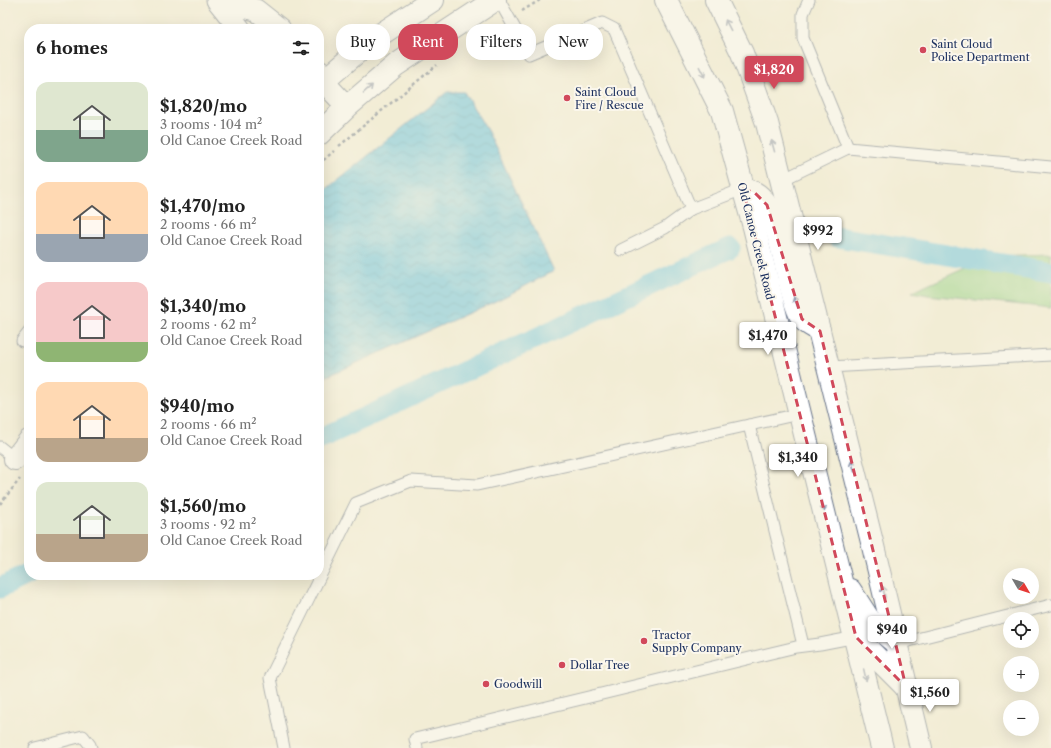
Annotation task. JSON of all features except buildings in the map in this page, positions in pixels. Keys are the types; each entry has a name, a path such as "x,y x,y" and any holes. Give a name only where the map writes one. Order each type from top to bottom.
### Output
{"main road":[{"path":"324,76 369,42 433,0"},
{"path":"324,129 347,107 396,65 495,0"},
{"name":"Old Canoe Creek Road","path":"666,0 722,111 745,196 856,637 882,748"},
{"path":"716,0 742,53 767,123 818,322 921,748"},
{"path":"745,196 755,193 767,205 775,225 793,294 802,319 818,322"},
{"path":"13,460 24,447"},
{"path":"840,575 872,624 897,644"},
{"path":"856,637 906,687"}],"street":[{"path":"218,0 236,24"},
{"path":"218,0 256,10 274,24"},
{"path":"324,83 347,107"}],"lane":[{"path":"499,0 529,54 602,23 614,29 691,209"},
{"path":"809,0 804,14 803,38 848,148"},
{"path":"785,189 848,148 1051,167"},
{"path":"620,250 666,228 691,209 745,196"},
{"path":"829,367 1051,356"},
{"path":"324,568 356,503 412,481 477,485 799,414"},
{"path":"749,425 803,645"},
{"path":"284,748 270,678 318,580"},
{"path":"897,644 1051,605"},
{"path":"417,748 415,739 803,645 820,644 856,637"},
{"path":"35,748 83,736 91,748"}],"path":[{"path":"509,19 540,0"},
{"path":"324,160 442,61"},
{"path":"0,504 13,460"}],"highlighted area":[{"path":"743,189 755,193 767,205 802,319 820,331 906,687 856,637"}],"green space":[{"path":"1051,254 1051,308 912,292 992,256"}],"water":[{"path":"447,92 464,92 488,132 554,271 500,299 324,378 324,191"}],"waterway":[{"path":"837,237 1051,272"},
{"path":"324,437 730,248"},
{"path":"0,588 24,576"}],"place":[{"name":"Saint Cloud Police Department","path":"923,50"},
{"name":"Saint Cloud Fire / Rescue","path":"567,98"},
{"name":"Tractor Supply Company","path":"644,641"},
{"name":"Dollar Tree","path":"562,665"},
{"name":"Goodwill","path":"486,684"}]}
